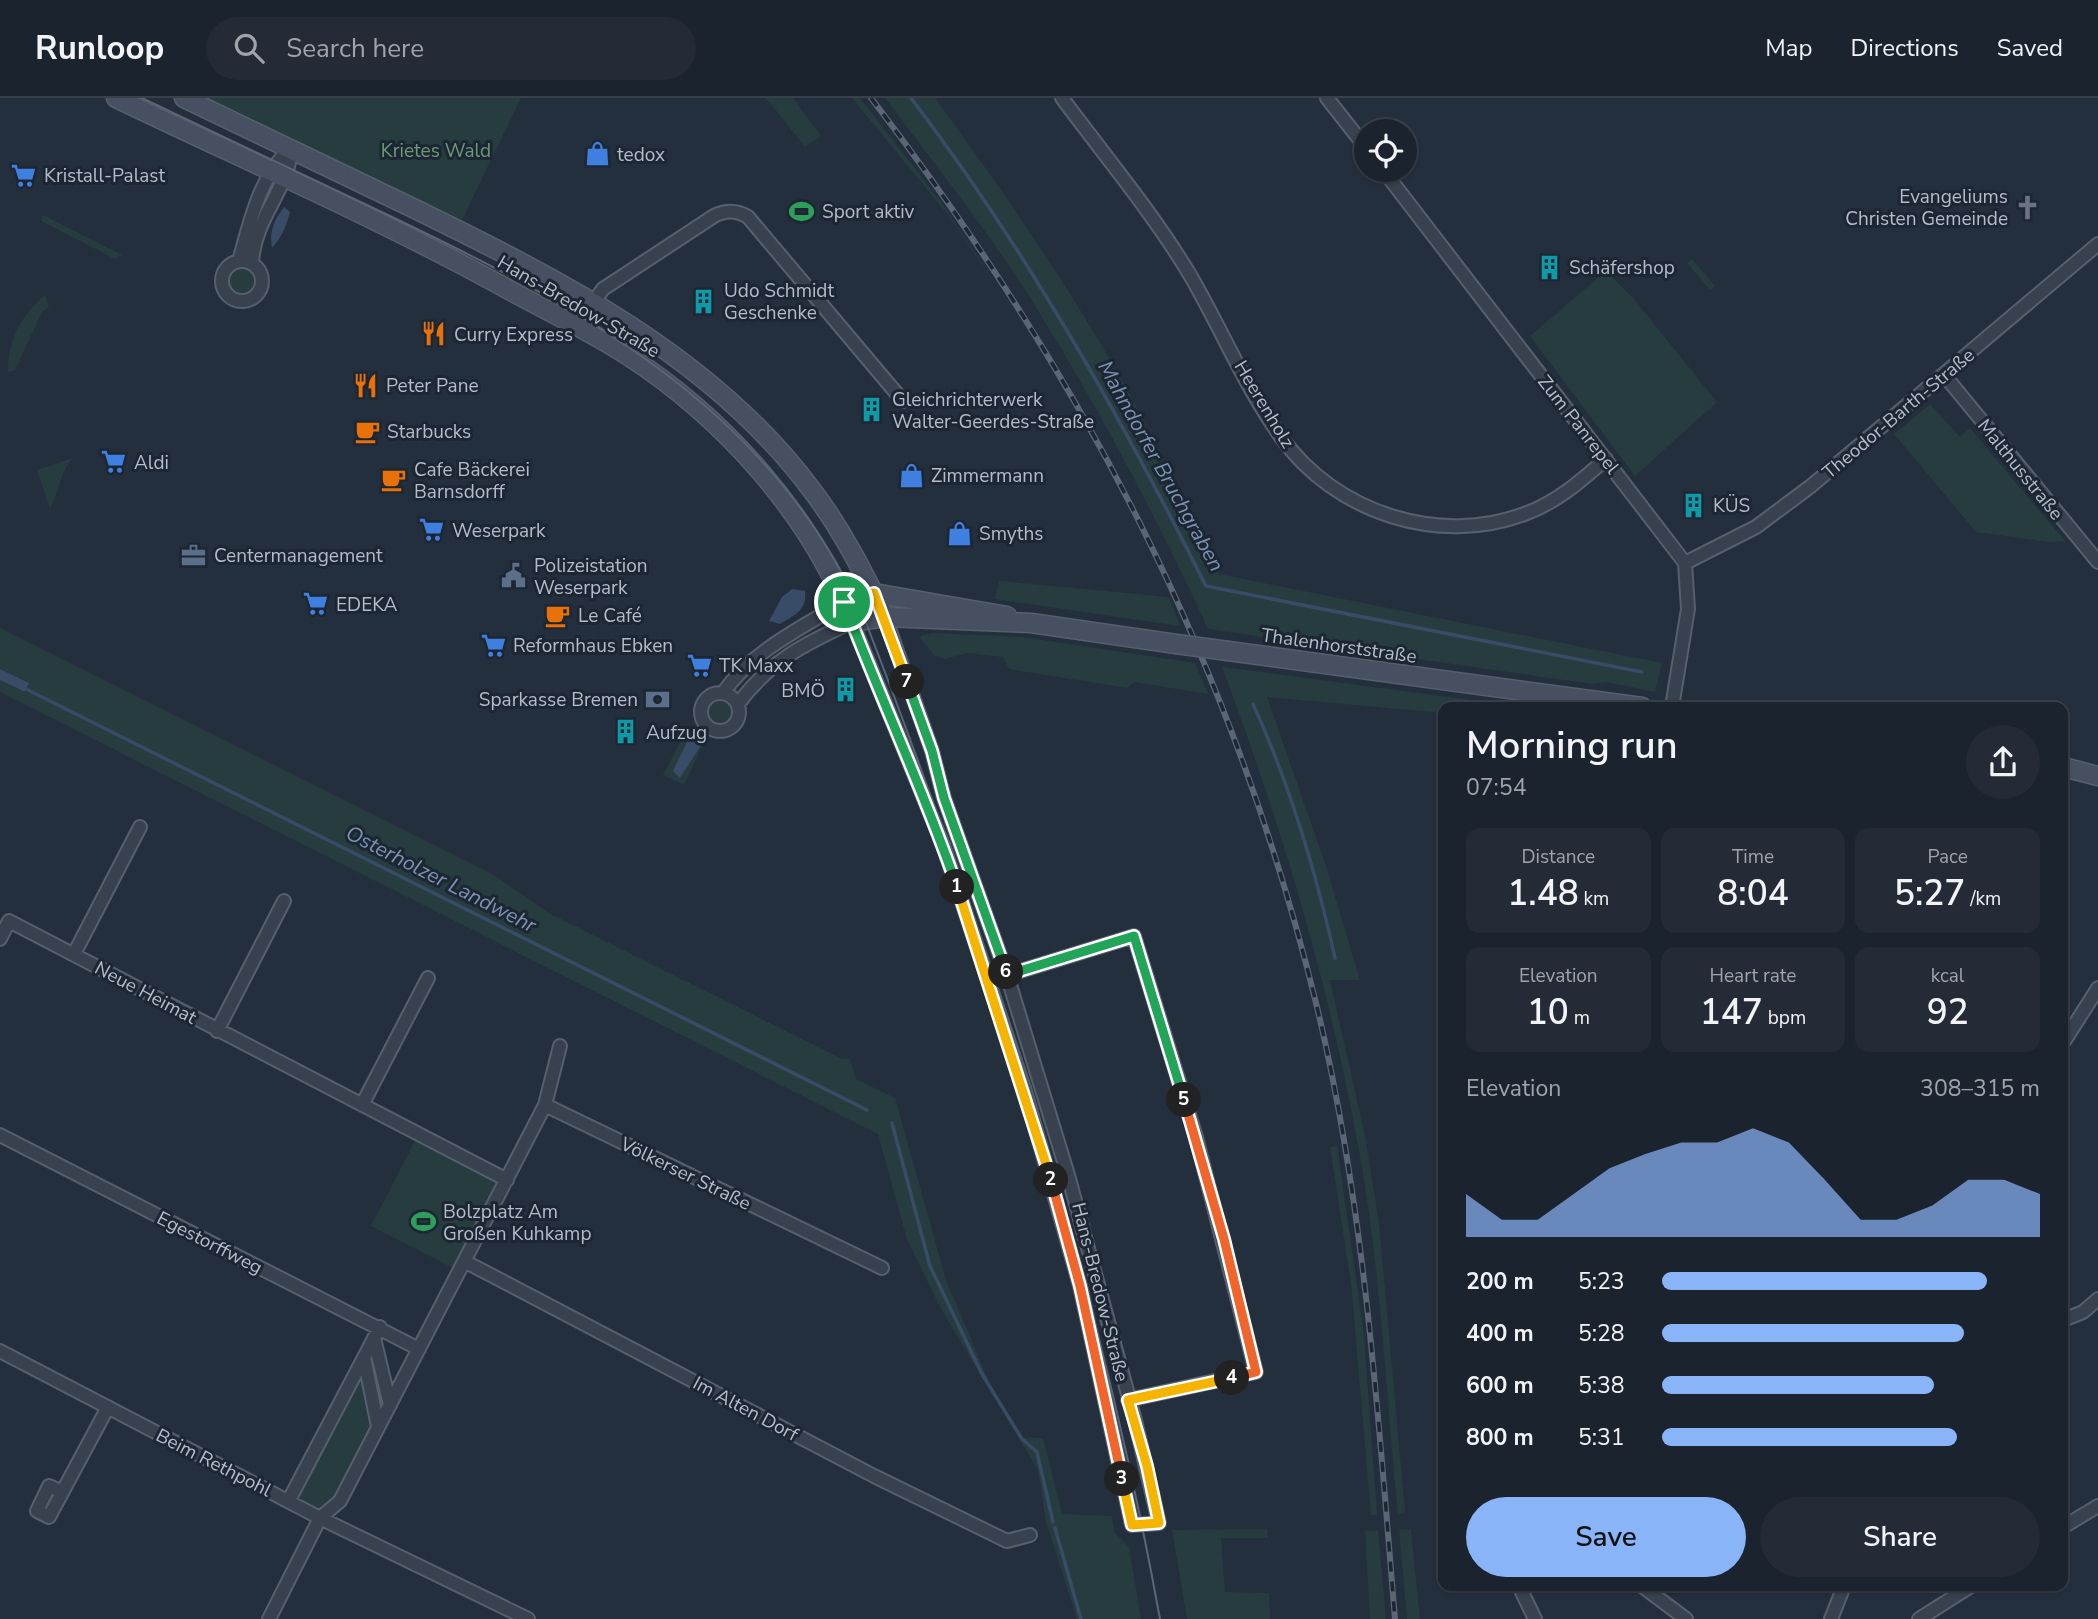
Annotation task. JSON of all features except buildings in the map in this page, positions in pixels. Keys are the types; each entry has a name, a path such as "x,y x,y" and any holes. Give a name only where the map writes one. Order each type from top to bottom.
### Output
{"main road":[{"name":"Hans-Bredow-Straße","path":"116,98 420,241 603,341 658,376 733,441 786,506 814,546 852,622"},
{"name":"Hans-Bredow-Straße","path":"184,98 490,246 593,303 695,373 752,424 811,489 874,593 885,617"},
{"path":"844,602 874,593"},
{"name":"Thalenhorststraße","path":"874,593 1001,614 1031,624"},
{"name":"Thalenhorststraße","path":"852,622 885,617 1031,624 1605,702"},
{"path":"2068,768 2098,776"}],"street":[{"name":"Heerenholz","path":"1062,98 1189,274 1282,439 1320,479 1339,492 1375,511 1420,524 1465,527 1526,514 1555,499 1606,460"},
{"path":"1327,98 1354,132"},
{"path":"245,262 248,222 278,175 279,159 289,149"},
{"name":"Zum Panrepel","path":"1392,182 1685,563"},
{"path":"593,303 603,289 714,216 726,211 739,212 748,217 903,401"},
{"name":"Theodor-Barth-Straße","path":"1685,563 1756,527 1945,376 2098,244"},
{"name":"Malthusstraße","path":"1945,376 2098,562"},
{"path":"1673,702 1688,609 1685,563"},
{"path":"844,602 781,639 750,663 723,693 709,697 702,709 703,720 709,728 720,732 734,726 739,717 738,704 764,671 783,656 852,622"},
{"name":"Hans-Bredow-Straße","path":"852,622 906,759 922,789 1024,1088 1080,1286 1132,1525 1159,1523 1147,1466 1068,1175 1007,975 944,798 932,751 885,617"},
{"path":"723,693 738,704"},
{"name":"Neue Heimat","path":"74,954 140,827"},
{"name":"Neue Heimat","path":"217,1031 285,901"},
{"name":"Neue Heimat","path":"0,939 9,921 507,1180"},
{"path":"989,981 1134,936 1196,1138 1256,1372 1128,1400"},
{"path":"362,1105 429,978"},
{"path":"2068,1035 2098,988"},
{"path":"269,1619 320,1518 340,1501 466,1262 545,1105 560,1046"},
{"name":"Völkerser Straße","path":"545,1105 882,1268"},
{"name":"Egestorffweg","path":"0,1135 377,1332 419,1349"},
{"name":"Im Alten Dorf","path":"466,1262 874,1476 1007,1541 1030,1535"},
{"path":"2068,1318 2083,1312 2098,1299"},
{"path":"289,1500 377,1332"},
{"path":"377,1332 390,1405"},
{"name":"Beim Rethpohl","path":"0,1351 320,1518 528,1619"},
{"path":"363,1357 378,1427"},
{"path":"62,1492 108,1407"},
{"path":"2068,1524 2098,1506"},
{"path":"1521,1591 1535,1619"},
{"path":"1649,1591 1686,1619"},
{"path":"1831,1619 1842,1591"},
{"path":"1919,1619 1964,1591"}],"green space":[{"name":"Krietes Wald","path":"207,98 521,98 462,220"},
{"path":"766,98 793,98 821,136 805,147"},
{"path":"852,98 860,98 941,202 1022,323 949,216"},
{"path":"885,98 935,98 979,159 1102,346 1163,458 1219,574 1662,663 1655,692 1607,682 1592,684 1208,629 1124,460 1054,336 995,245"},
{"path":"43,215 122,255 115,259 41,221"},
{"path":"1692,259 1715,286 1710,290 1687,263"},
{"path":"241,268 250,272 254,281 250,290 241,294 232,290 228,281 232,272"},
{"path":"1606,271 1633,298 1717,402 1635,476 1530,336"},
{"path":"45,295 49,307 42,312 15,370 8,372 13,339 29,311"},
{"path":"1930,404 1960,437 1970,428 2065,541 2048,542 1976,532 1894,434"},
{"path":"73,458 65,469 50,509 37,470"},
{"path":"999,581 1169,597 1180,626 995,599"},
{"path":"0,628 494,875 549,913 840,1058 850,1059 856,1079 895,1098 946,1280 990,1384 1022,1438 1043,1438 1062,1514 1112,1516 1114,1532 1129,1547 1141,1619 1077,1619 1046,1522 1038,1470 941,1309 907,1239 878,1134 0,692 0,680 25,692 29,683 0,669"},
{"path":"932,633 1022,637 1195,663 1208,694 1134,682 1127,688 1009,669 1003,657 967,653 945,659 935,656 919,637"},
{"path":"1222,667 1486,702 1438,702 1438,712 1267,697 1326,866 1360,980 1330,980 1365,1136 1379,1223 1405,1512 1398,1514 1373,1245 1348,1093 1302,908"},
{"path":"720,698 730,702 734,712 730,722 720,726 710,722 706,712 710,702"},
{"path":"695,731 703,745 684,785 663,775 681,740"},
{"path":"416,1139 499,1182 455,1269 371,1226"},
{"path":"1337,1146 1364,1335 1377,1515 1371,1515 1351,1283 1330,1147"},
{"path":"361,1371 373,1426 333,1502 321,1510 299,1498 298,1492"},
{"path":"1267,1529 1268,1538 1221,1538 1225,1592 1269,1593 1270,1619 1187,1619 1172,1530"},
{"path":"1399,1529 1411,1530 1420,1619 1407,1619"},
{"path":"1378,1530 1386,1619 1370,1619 1365,1531"}],"water":[{"path":"284,207 290,212 283,231 272,248 273,226"},
{"path":"792,589 805,591 802,607 780,624 769,621 782,597"},
{"path":"0,669 29,683 25,692 0,680"},
{"path":"694,735 701,745 680,778 673,771 688,740"}],"waterway":[{"name":"Mahndorfer Bruchgraben","path":"911,98 994,215 1070,335 1140,459 1206,586 1642,672"},
{"name":"Osterholzer Landwehr","path":"24,688 867,1110"},
{"path":"1253,704 1301,829 1335,958"},
{"name":"Osterholzer Landwehr","path":"892,1123 930,1266 982,1374 1022,1439 1037,1452 1053,1522"},
{"name":"Osterholzer Landwehr","path":"1055,1528 1081,1619"}],"tram line":[{"path":"142,98 446,243 520,281 591,323 658,368 721,420 777,478 825,544 865,620 911,742 997,988 1036,1112 1105,1364 1135,1491 1160,1619"}],"railway":[{"path":"871,98 948,203 1019,309 1084,418 1143,529 1196,643 1242,760 1283,881 1317,1007 1347,1158 1368,1311 1395,1619"}],"place":[{"name":"tedox","path":"597,154"},
{"name":"Kristall-Palast","path":"24,175"},
{"name":"Evangeliums Christen Gemeinde","path":"2028,207"},
{"name":"Sport aktiv","path":"802,211"},
{"name":"Schäfershop","path":"1549,267"},
{"name":"Udo Schmidt Geschenke","path":"704,301"},
{"name":"Curry Express","path":"434,334"},
{"name":"Peter Pane","path":"366,385"},
{"name":"Gleichrichterwerk Walter-Geerdes-Straße","path":"872,410"},
{"name":"Starbucks","path":"367,431"},
{"name":"Aldi","path":"114,462"},
{"name":"Zimmermann","path":"911,475"},
{"name":"Cafe Bäckerei Barnsdorff","path":"394,480"},
{"name":"KÜS","path":"1693,505"},
{"name":"Weserpark","path":"432,530"},
{"name":"Smyths","path":"959,533"},
{"name":"Centermanagement","path":"194,555"},
{"name":"Polizeistation Weserpark","path":"514,576"},
{"name":"EDEKA","path":"316,604"},
{"name":"Le Café","path":"558,615"},
{"name":"Reformhaus Ebken","path":"493,645"},
{"name":"TK Maxx","path":"699,665"},
{"name":"BMÖ","path":"845,690"},
{"name":"Sparkasse Bremen","path":"658,699"},
{"name":"Aufzug","path":"626,732"},
{"name":"Bolzplatz Am Großen Kuhkamp","path":"423,1222"}],"route":[{"path":"874,593 885,617 932,751 944,798 1007,975 1134,936 1196,1138 1256,1372 1128,1400 1147,1466 1159,1523 1132,1525 1080,1286 1024,1088 943,845 844,602 874,593"}]}
